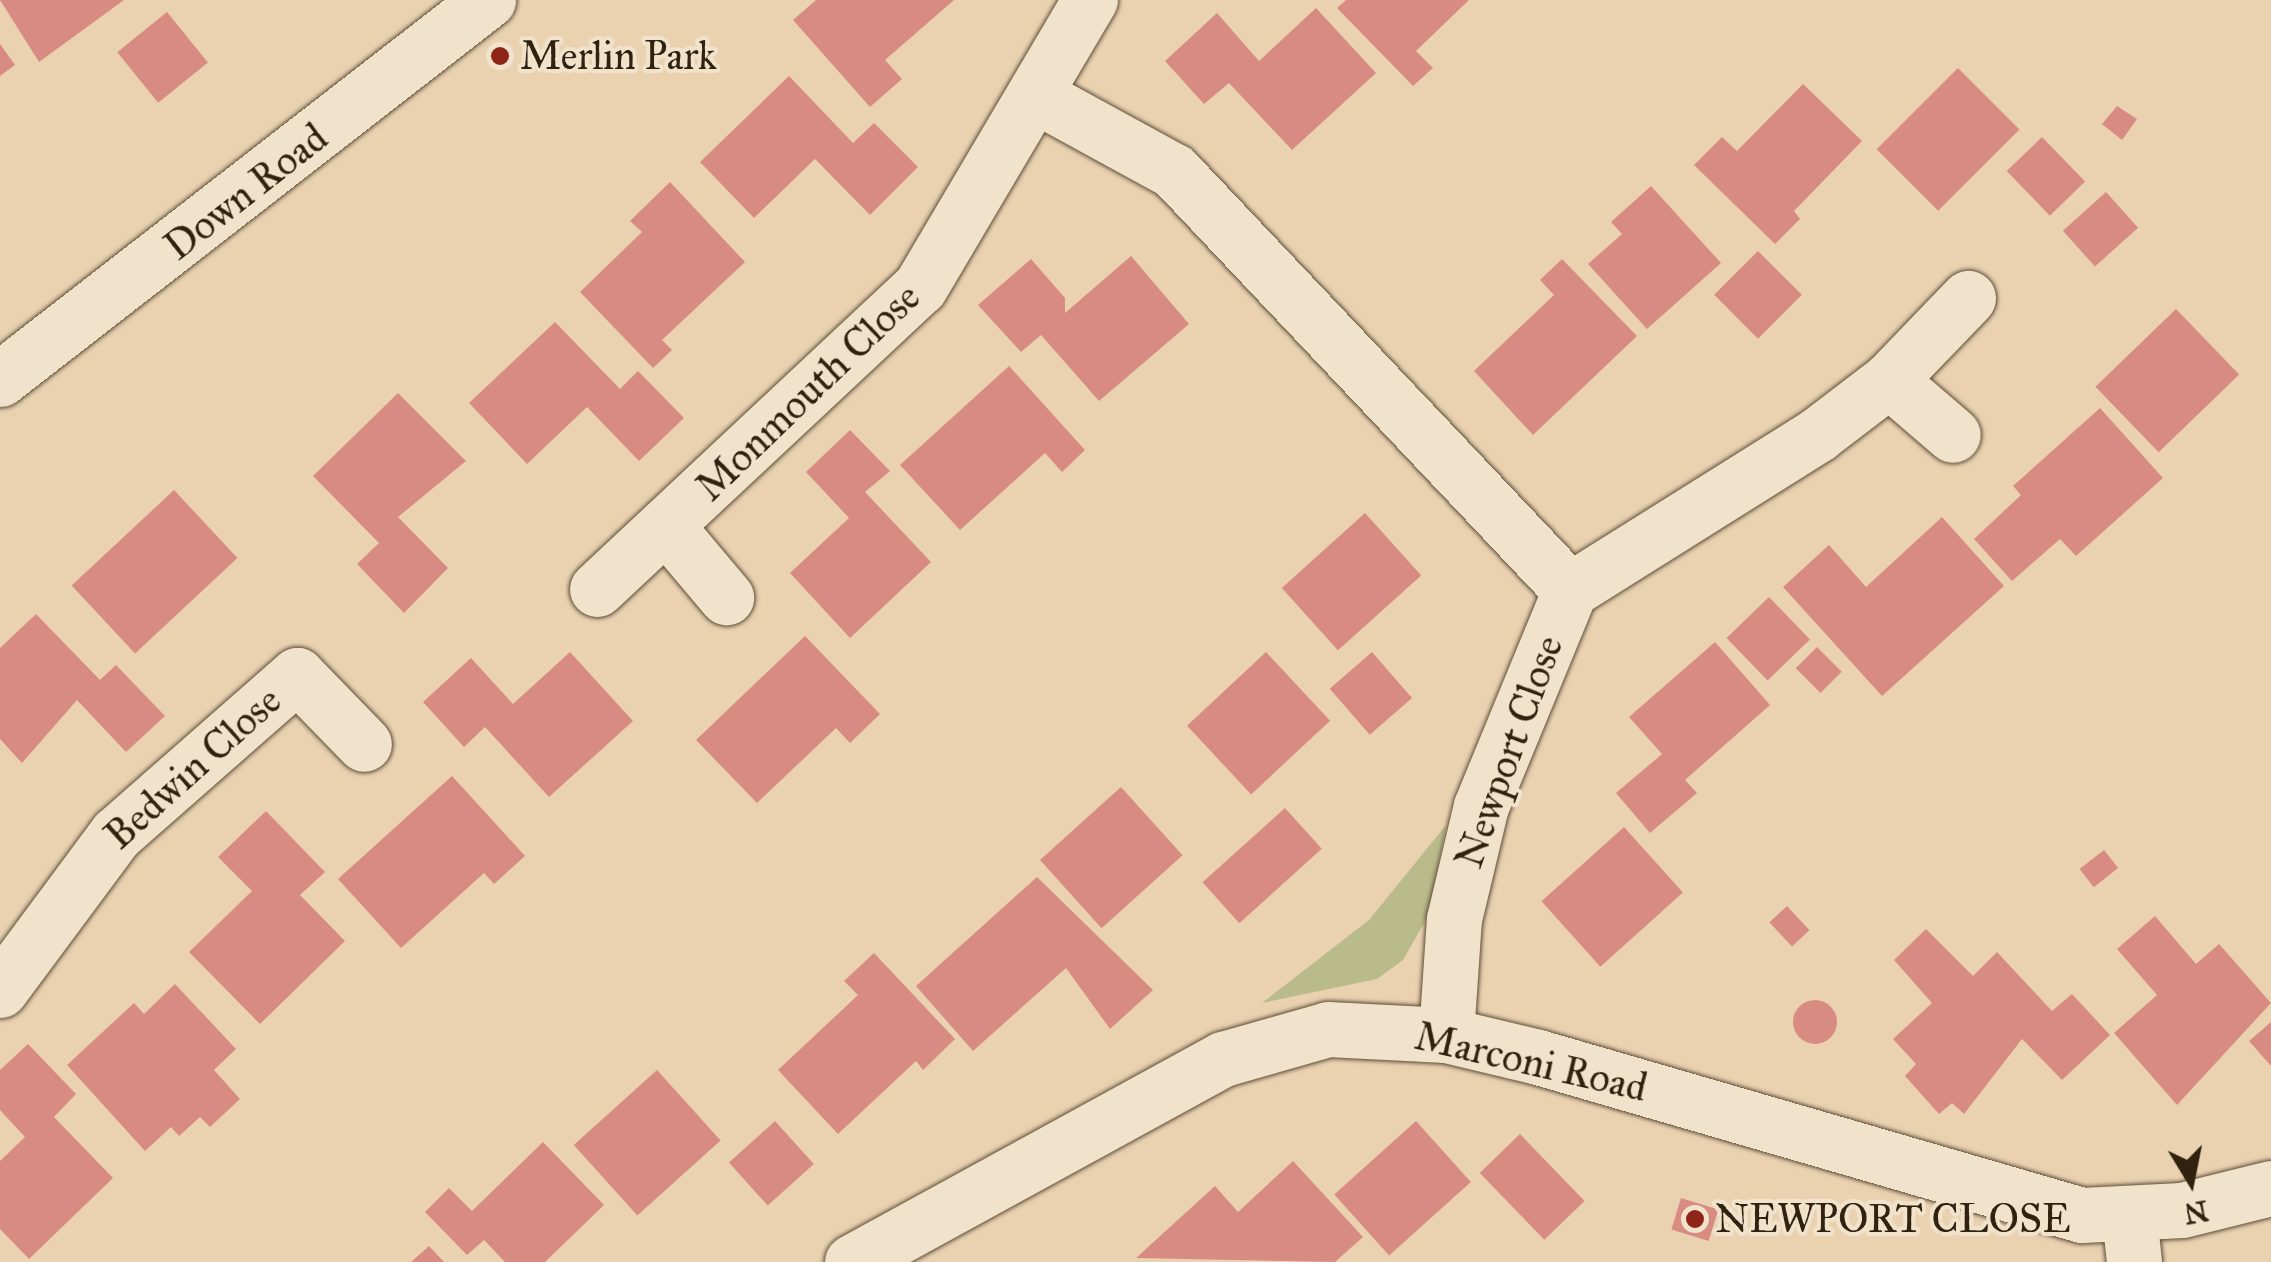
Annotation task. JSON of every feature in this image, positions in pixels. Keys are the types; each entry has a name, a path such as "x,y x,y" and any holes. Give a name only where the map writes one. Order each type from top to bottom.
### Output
{"street":[{"name":"Down Road","path":"0,379 488,0"},
{"name":"Monmouth Close","path":"597,588 666,528 920,287 1090,0"},
{"name":"Newport Close","path":"1035,96 1174,171 1339,341 1570,590"},
{"name":"Newport Close","path":"1446,1035 1454,918 1481,806 1570,590 1733,494 1889,380 1968,298"},
{"path":"1889,380 1953,435"},
{"name":"Monmouth Close","path":"666,528 726,597"},
{"name":"Bedwin Close","path":"0,990 116,834 297,675 364,744"},
{"name":"Marconi Road","path":"852,1262 1284,1035 1362,1028 1446,1035 2082,1215 2132,1239 2271,1188"}],"green space":[{"path":"1446,825 1428,916 1403,960 1377,979 1262,1003 1369,920"}],"building":[{"path":"0,0 124,0 39,62"},
{"path":"816,0 954,0 885,60 902,79 870,107 793,20"},
{"path":"1346,0 1469,0 1416,51 1433,68 1413,86 1337,8"},
{"path":"1316,8 1376,73 1292,150 1229,83 1204,104 1165,61 1217,13 1259,61"},
{"path":"167,12 208,63 158,103 117,52"},
{"path":"0,44 15,65 0,76"},
{"path":"1958,68 2020,130 1938,211 1877,149"},
{"path":"789,76 853,143 874,123 918,167 870,215 815,159 754,218 700,162"},
{"path":"1803,84 1862,141 1794,211 1800,219 1775,244 1694,165 1722,137 1737,151"},
{"path":"2117,106 2137,119 2122,140 2102,124"},
{"path":"2042,137 2085,182 2050,216 2007,171"},
{"path":"670,182 745,262 662,340 672,350 653,368 580,292 642,232 630,221"},
{"path":"1651,186 1721,263 1647,329 1588,264 1622,234 1611,222"},
{"path":"2106,192 2138,228 2095,266 2063,231"},
{"path":"1758,251 1802,295 1758,339 1714,295"},
{"path":"1131,256 1189,324 1099,401 1041,335 1021,352 978,305 1031,259 1065,298 1065,313"},
{"path":"1562,259 1637,336 1533,435 1474,371 1554,295 1540,280"},
{"path":"2176,309 2239,374 2159,452 2095,387"},
{"path":"555,322 620,389 638,371 684,418 639,461 587,407 527,464 469,403"},
{"path":"1009,366 1085,450 1062,472 1045,453 960,530 900,465"},
{"path":"398,393 466,461 398,517 448,568 404,613 357,564 379,543 313,476"},
{"path":"2100,408 2163,478 2076,556 2060,539 2012,581 1974,539 2021,495 2013,486"},
{"path":"850,430 890,471 865,492 931,562 850,638 790,573 849,518 806,472"},
{"path":"174,490 237,558 135,653 72,585"},
{"path":"1365,513 1421,575 1338,650 1282,588"},
{"path":"1942,517 2004,586 1882,696 1783,587 1829,545 1866,587"},
{"path":"1769,597 1810,639 1768,680 1727,638"},
{"path":"36,614 100,680 116,665 165,716 126,752 77,700 22,763 0,739 0,648"},
{"path":"805,636 880,714 850,743 836,728 757,803 696,740"},
{"path":"1715,642 1770,705 1685,780 1697,793 1650,833 1616,793 1662,754 1629,717"},
{"path":"1817,647 1842,672 1821,693 1796,668"},
{"path":"570,652 633,721 549,797 485,727 464,747 423,702 471,658 513,704"},
{"path":"1266,652 1330,721 1251,794 1187,726"},
{"path":"1372,652 1412,698 1370,735 1330,689"},
{"path":"452,776 525,856 494,884 484,873 401,948 338,879"},
{"path":"1121,787 1183,855 1102,928 1040,860"},
{"path":"1285,808 1322,849 1239,923 1203,882"},
{"path":"266,811 325,872 300,895 345,941 260,1024 189,952 252,891 218,857"},
{"path":"1624,827 1683,892 1600,967 1542,901"},
{"path":"2104,850 2118,868 2094,887 2080,869"},
{"path":"1037,877 1153,990 1110,1029 1066,968 973,1051 916,986"},
{"path":"1787,906 1810,930 1792,947 1769,922"},
{"path":"2155,916 2196,964 2219,944 2271,1003 2177,1105 2114,1033 2157,995 2117,949"},
{"path":"1926,929 1973,976 1997,952 2052,1011 2072,994 2110,1035 2062,1080 2022,1039 1964,1114 1952,1103 1939,1114 1905,1076 1916,1064 1893,1039 1932,1003 1894,960"},
{"path":"874,953 955,1039 923,1070 916,1061 838,1134 778,1070 858,995 844,981"},
{"path":"175,984 236,1049 214,1070 240,1099 210,1127 200,1117 179,1136 171,1127 145,1151 67,1065 134,1003 144,1014"},
{"path":"1815,1000 1831,1006 1837,1022 1831,1038 1815,1044 1799,1038 1793,1022 1799,1006"},
{"path":"2271,1022 2271,1066 2249,1041"},
{"path":"28,1044 76,1094 54,1117 113,1178 29,1259 0,1229 0,1161 25,1137 0,1110 0,1070"},
{"path":"657,1070 721,1141 637,1216 574,1145"},
{"path":"775,1121 814,1164 768,1206 729,1162"},
{"path":"1416,1121 1471,1182 1389,1256 1334,1195"},
{"path":"1520,1134 1585,1201 1544,1240 1480,1173"},
{"path":"543,1142 604,1205 545,1262 505,1262 484,1240 467,1255 425,1212 449,1188 472,1211"},
{"path":"1293,1161 1363,1237 1335,1262 1136,1258 1215,1186 1238,1212"},
{"name":"NEWPORT CLOSE","path":"1681,1198 1718,1209 1709,1241 1671,1230"},
{"path":"429,1246 444,1262 411,1262"}],"place":[{"name":"Merlin Park","path":"500,56"},
{"name":"NEWPORT CLOSE","path":"1695,1219"}]}
